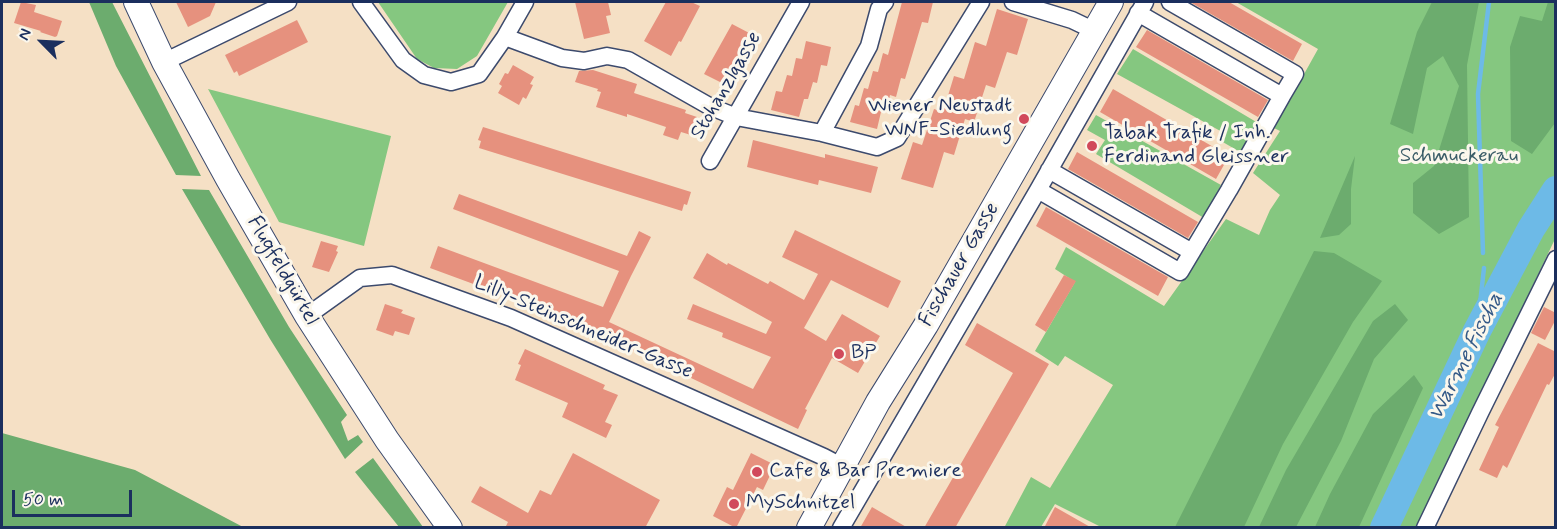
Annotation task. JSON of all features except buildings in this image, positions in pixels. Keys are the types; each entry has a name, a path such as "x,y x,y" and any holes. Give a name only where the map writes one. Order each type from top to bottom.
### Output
{"street":[{"name":"Flugfeldgürtel","path":"136,2 164,62 307,316 387,440 450,528"},
{"path":"164,62 288,2"},
{"path":"361,2 403,60 424,75 451,82 479,74 525,2"},
{"name":"Stohanzlgasse","path":"710,161 801,2"},
{"path":"822,133 869,46 879,9 885,2"},
{"path":"504,37 562,58 584,61 607,56 628,60 709,106 736,117 822,133 877,147 897,138 981,2"},
{"path":"1013,2 1072,20 1095,31"},
{"name":"Fischauer Gasse","path":"811,527 878,402 926,326 1111,2"},
{"path":"1038,190 1180,272 1295,74 1170,2"},
{"path":"841,528 1038,190 1141,7 1282,96"},
{"path":"1049,170 1192,252"},
{"path":"1425,528 1479,412 1556,259"},
{"name":"Lilly-Steinschneider-Gasse","path":"307,316 360,278 392,275 511,318 843,467"}],"green space":[{"path":"89,2 112,2 201,176 176,175 116,66"},
{"path":"378,2 508,2 477,56 457,69 434,68 417,59"},
{"name":"Schmuckerau","path":"1236,2 1555,2 1555,183 1497,275 1377,527 1101,527 1055,504 1041,527 1004,528 1031,477 1050,488 1113,385 1065,356 1058,366 1035,351 1075,282 1055,269 1066,247 1164,306 1226,219 1259,235 1270,210 1280,195 1253,173 1280,131 1274,128 1318,49"},
{"name":"Schmuckerau","path":"1432,2 1479,2 1467,65 1469,217 1439,234 1413,213 1413,183 1434,166 1459,86 1443,56 1427,68 1413,134 1390,124 1417,32"},
{"path":"1548,2 1555,2 1555,123 1532,154 1511,141 1510,47 1520,16 1542,21"},
{"path":"1133,49 1258,123 1240,152 1221,141 1224,133 1117,74"},
{"path":"208,89 391,136 364,246 279,222"},
{"path":"1096,115 1221,185 1204,218 1096,154 1105,140 1087,130"},
{"path":"1355,156 1351,189 1351,224 1339,235 1320,238"},
{"path":"1555,183 1555,206 1530,246 1397,527 1377,527 1497,275"},
{"path":"182,189 209,190 289,327 347,415 341,422 348,441 358,435 363,442 345,459 270,339"},
{"path":"1555,206 1555,239 1417,527 1397,528 1530,246"},
{"path":"1314,251 1334,253 1382,281 1353,322 1283,444 1244,527 1175,527"},
{"path":"1395,304 1408,320 1374,359 1341,441 1296,527 1259,527 1286,470 1373,321"},
{"path":"1414,375 1423,388 1359,527 1315,527 1373,414"},
{"path":"2,433 135,470 243,527 2,527"},
{"path":"373,458 423,527 399,527 355,472"}],"waterway":[{"path":"1483,253 1478,94 1489,2"},
{"name":"Warme Fischa","path":"1384,528 1477,331 1531,229 1556,190"},
{"path":"1477,331 1484,268"}],"place":[{"name":"Wiener Neustadt WNF-Siedlung","path":"1024,119"},
{"name":"Tabak Trafik / Inh. Ferdinand Gleissner","path":"1092,146"},
{"name":"BP","path":"839,354"},
{"name":"Cafe & Bar Premiere","path":"757,472"},
{"name":"MySchnitzel","path":"734,504"}]}
